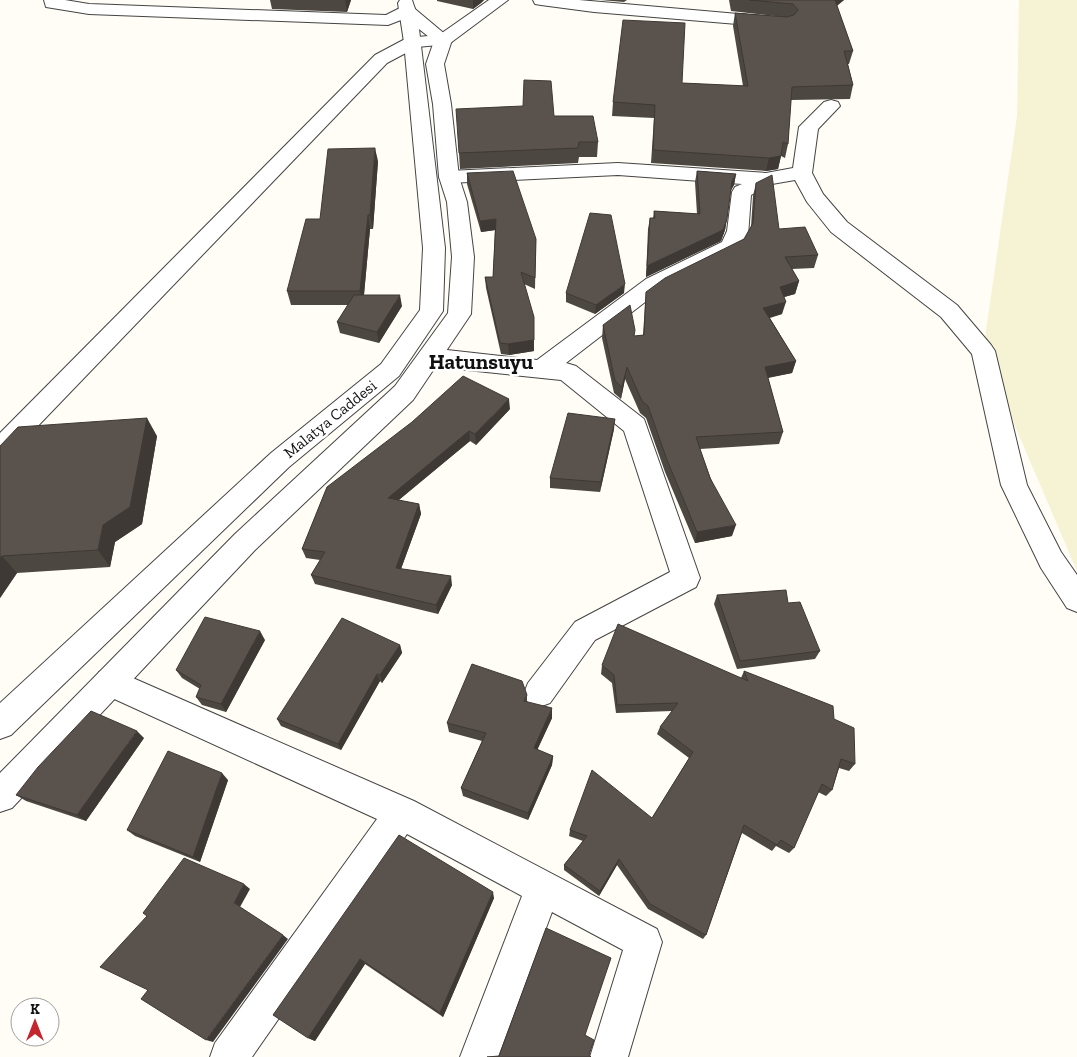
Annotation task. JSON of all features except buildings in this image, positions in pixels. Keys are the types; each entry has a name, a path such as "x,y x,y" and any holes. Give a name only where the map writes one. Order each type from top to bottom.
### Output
{"street":[{"path":"52,0 52,3 89,9 388,20 407,6 444,40"},
{"path":"0,796 245,542 404,393 459,314 463,256 457,202 449,177 442,104 434,64 444,40 500,0"},
{"path":"541,0 594,7 784,23"},
{"name":"Malatya Caddesi","path":"0,724 280,460 390,370 430,311 434,248 413,42 407,6"},
{"path":"0,450 381,59 413,42 444,40"},
{"path":"831,106 809,128 802,173 814,197 839,226 949,311 983,351 1014,485 1051,560 1077,599"},
{"path":"449,177 618,169 766,179 802,173"},
{"path":"556,366 654,284 726,250 735,242 738,228 738,203 742,192 766,179"},
{"path":"429,357 556,366 635,426 686,578 585,631 539,693"},
{"path":"110,682 402,813 644,942 609,1057"},
{"path":"229,1057 402,813"},
{"path":"479,1057 544,888"}],"shaded area":[{"path":"1019,0 1077,0 1077,571 983,351 1017,116"}],"district":[{"name":"Hatunsuyu","path":"481,361"}]}
